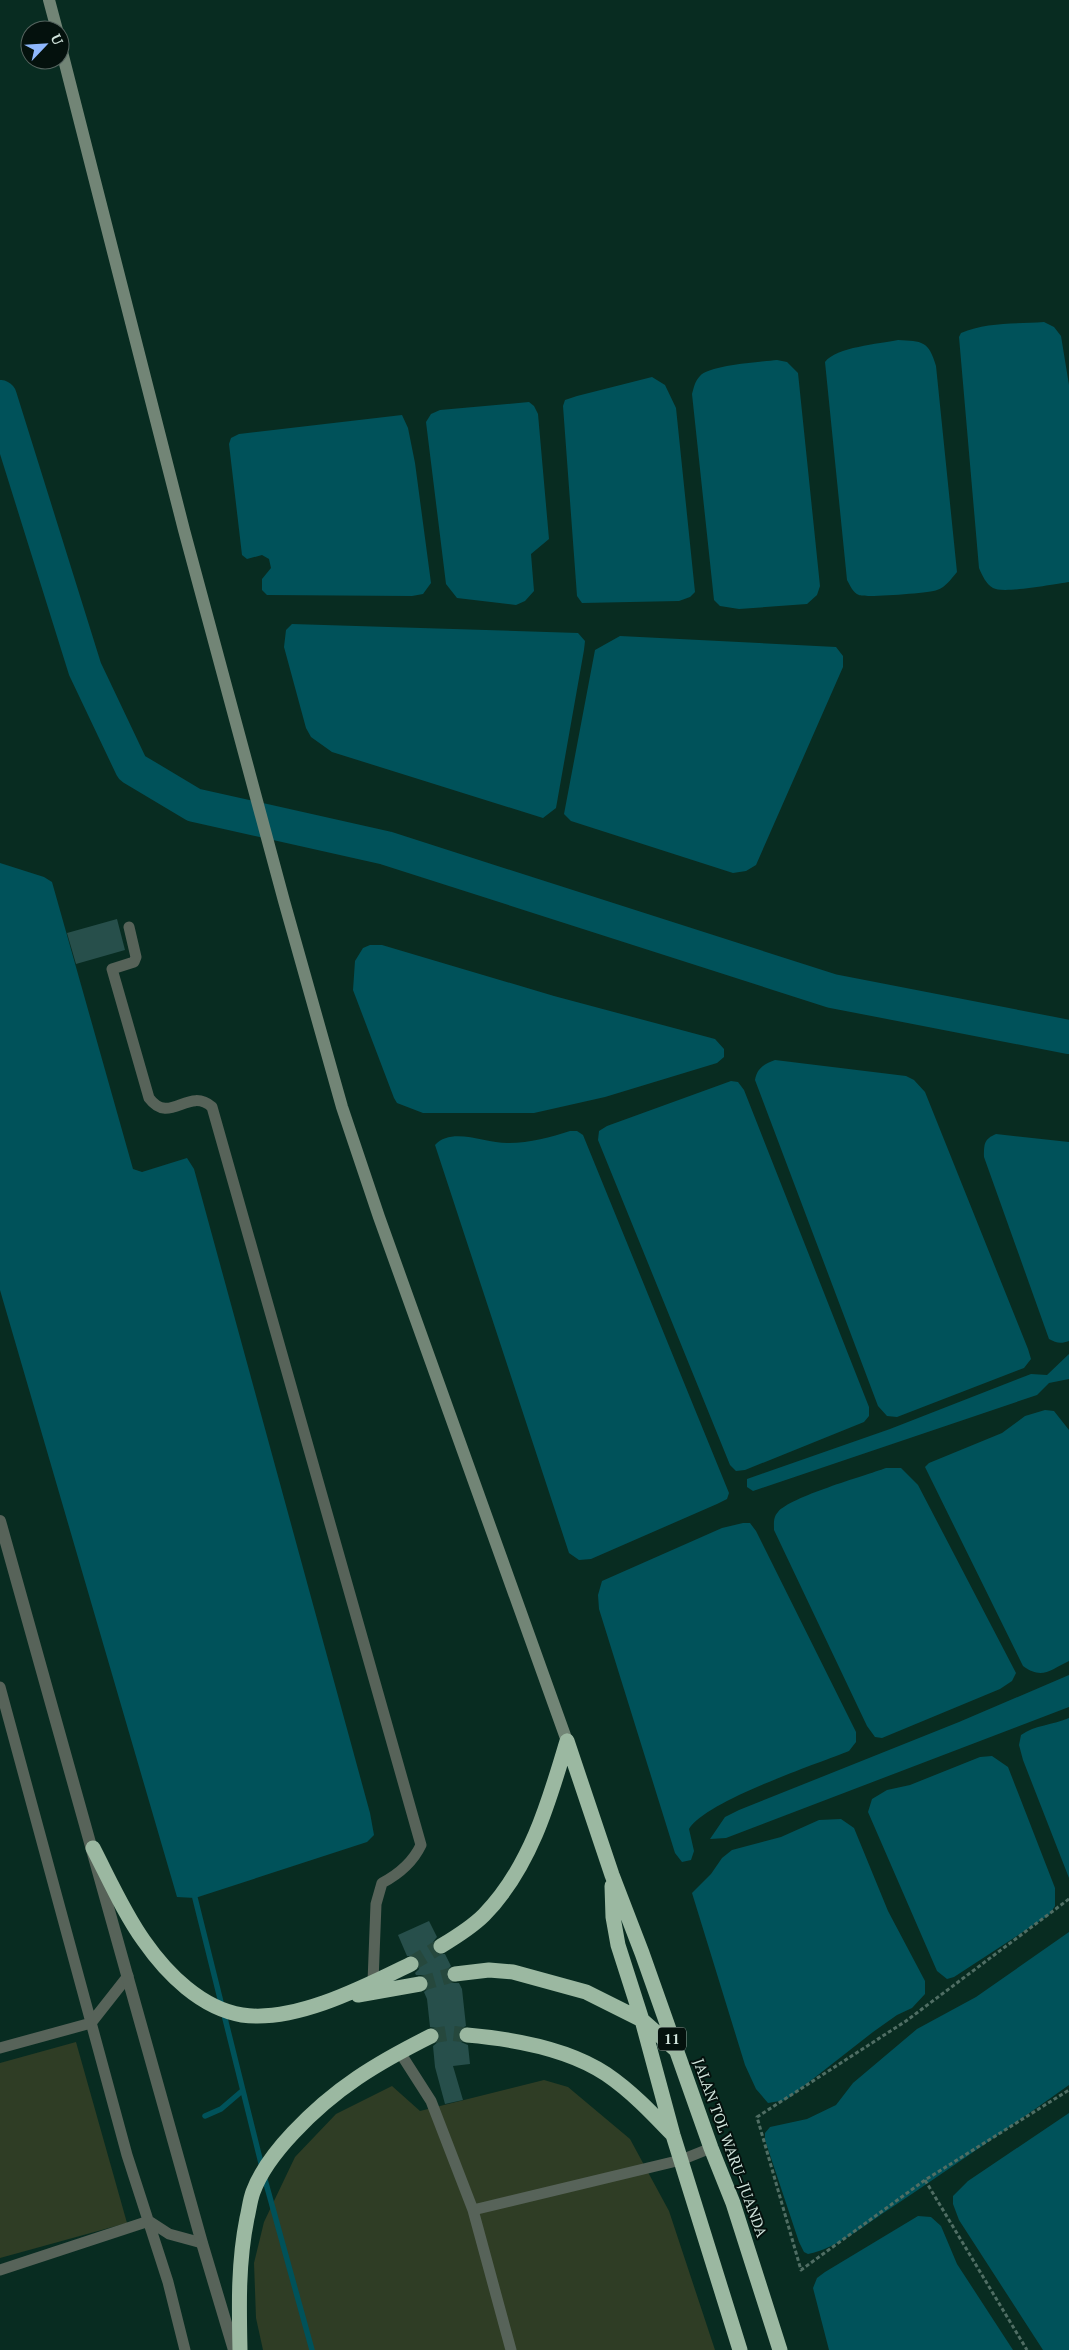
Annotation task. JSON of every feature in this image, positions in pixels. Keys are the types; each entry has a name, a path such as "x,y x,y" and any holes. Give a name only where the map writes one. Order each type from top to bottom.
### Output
{"highway":[{"name":"JALAN TOL WARU–JUANDA","path":"567,1741 612,1875 642,1953 711,2148 733,2203 780,2350"},
{"path":"442,1946 466,1931 485,1914 529,1850 548,1804 567,1741"},
{"path":"92,1848 143,1940 178,1982 202,1999 222,2008 242,2015 274,2015 327,2000 373,1982 411,1964"},
{"name":"JALAN TOL WARU–JUANDA","path":"612,1875 613,1917 618,1945 642,2020 673,2135 740,2350"},
{"path":"455,1974 489,1970 513,1972 586,1992 642,2020 676,2050"},
{"path":"327,2000 420,1984"},
{"path":"467,2035 552,2048 605,2073 641,2102 673,2135"},
{"path":"240,2350 238,2287 242,2246 253,2192 274,2154 318,2106 362,2074 400,2051 431,2036"}],"main road":[{"path":"49,0 54,20"},
{"path":"67,70 246,763 348,1126 567,1741"}],"street":[{"path":"0,1521 202,2243 234,2350"}],"lane":[{"path":"130,926 136,956 134,962 112,969 149,1098 155,1106 166,1110 195,1100 204,1100 212,1107 421,1845 416,1856 395,1876 382,1883 376,1904 373,1982"},
{"path":"0,1687 38,1819 127,2155 168,2282 185,2350"},
{"path":"0,2048 91,2023 128,1976"},
{"path":"400,2051 431,2101 472,2210 511,2350"},
{"path":"472,2210 681,2160 711,2148"},
{"path":"149,2220 169,2234 202,2243"},
{"path":"0,2270 149,2220"}],"path":[{"path":"1069,1899 906,2021 757,2117 801,2270 925,2180 1069,2090"},
{"path":"925,2180 1027,2350"}],"green space":[{"path":"76,2042 127,2223 0,2258 0,2063"},
{"path":"544,2080 568,2087 630,2139 669,2211 715,2350 263,2350 256,2318 254,2263 264,2222 295,2157 336,2114 392,2086 420,2111"}],"water":[{"path":"1044,322 1054,327 1061,336 1069,385 1069,582 999,590 988,584 979,568 959,337 961,333 981,327"},
{"path":"898,340 923,344 930,352 936,366 957,572 946,585 937,590 898,595 864,596 855,593 847,580 825,362 838,353"},
{"path":"777,360 787,362 798,373 820,586 817,595 807,604 739,609 720,606 714,600 692,394 697,380 706,372 736,365"},
{"path":"652,377 665,385 676,408 695,592 690,597 679,601 582,603 577,596 563,406 565,400 577,396"},
{"path":"529,402 534,406 538,414 549,539 531,554 534,591 525,601 516,605 457,598 446,584 426,422 431,414 440,410"},
{"path":"402,415 408,428 415,463 431,583 423,594 412,596 267,595 262,590 262,579 271,568 269,559 262,555 247,559 242,555 229,444 231,438 239,434"},
{"path":"292,624 578,633 585,641 584,650 556,808 543,818 332,752 311,737 306,728 284,647 286,630"},
{"path":"620,636 836,647 843,656 843,667 756,865 746,871 733,873 571,821 564,814 595,650"},
{"path":"0,863 44,877 52,882 133,1169 142,1172 187,1158 194,1169 370,1813 374,1835 367,1842 195,1898 177,1897 0,1290"},
{"path":"370,945 382,945 554,996 715,1039 724,1049 724,1057 717,1063 605,1097 534,1113 423,1113 397,1103 394,1098 353,990 355,961 363,948"},
{"path":"775,1060 906,1076 914,1080 925,1092 1028,1349 1031,1359 1024,1368 897,1417 887,1416 878,1406 755,1080 757,1072 762,1067"},
{"path":"731,1081 738,1082 744,1090 869,1407 869,1416 864,1422 745,1470 736,1471 730,1465 598,1140 599,1131 607,1126"},
{"path":"577,1131 583,1135 729,1493 727,1499 717,1504 591,1559 579,1560 569,1553 435,1145 442,1140 460,1136 500,1143 517,1143"},
{"path":"996,1134 1069,1142 1069,1341 1059,1343 1049,1339 984,1157 986,1143 989,1138"},
{"path":"1069,1354 1069,1379 1049,1383 1037,1395 753,1491 747,1487 747,1479 890,1429 1031,1374 1047,1375"},
{"path":"1045,1410 1054,1411 1069,1430 1069,1661 1041,1673 1023,1666 925,1467 929,1463 1002,1433 1025,1416"},
{"path":"886,1468 901,1468 918,1485 1016,1673 1012,1681 1000,1689 882,1738 875,1737 867,1726 774,1530 774,1523 778,1512 797,1500 828,1487"},
{"path":"750,1523 756,1531 856,1732 856,1742 849,1751 762,1785 716,1807 699,1818 689,1829 694,1851 691,1860 682,1862 675,1853 599,1609 598,1595 602,1581 722,1528"},
{"path":"1069,1675 1069,1707 726,1838 710,1839 725,1817 739,1810 959,1722"},
{"path":"1069,1718 1069,1878 1023,1760 1019,1745 1021,1735 1026,1732"},
{"path":"992,1756 1008,1767 1055,1888 1055,1906 1049,1915 954,1977 947,1979 937,1971 868,1812 872,1799 887,1790 910,1785 980,1757"},
{"path":"841,1819 854,1828 888,1911 925,1981 925,1994 912,2008 897,2015 873,2032 786,2100 768,2103 756,2089 745,2065 692,1893 711,1874 722,1858 732,1850 781,1837 819,1820"},
{"path":"1069,1932 1069,2085 851,2235 819,2251 808,2254 804,2252 765,2140 765,2133 770,2127 807,2119 836,2105 853,2083 917,2029 976,1997"},
{"path":"1069,2113 1069,2350 1043,2350 959,2220 953,2204 953,2196 968,2181"},
{"path":"918,2216 931,2217 941,2226 957,2264 1013,2350 829,2350 813,2288 817,2278"}],"building":[{"path":"117,919 125,950 76,964 67,933"},
{"path":"429,1921 437,1937 433,1942 433,1950 437,1954 445,1954 451,1966 446,1971 447,1979 452,1983 459,1983 462,1989 466,2026 460,2029 458,2035 461,2042 468,2045 470,2064 453,2066 463,2100 445,2104 435,2067 433,2046 439,2041 440,2036 436,2028 430,2027 427,1999 424,1992 429,1988 429,1982 424,1975 416,1975 420,1960 416,1956 407,1956 398,1935"}],"waterway":[{"path":"0,397 85,669 132,768 194,805 386,848 832,991 1069,1037"},
{"path":"195,1898 262,2167"},
{"path":"205,2116 221,2109 242,2091"},
{"path":"264,2176 312,2350"}],"tunnel":[{"path":"411,1964 441,1946"},
{"path":"420,1984 455,1974"},
{"path":"431,2036 449,2033 467,2035"}]}
